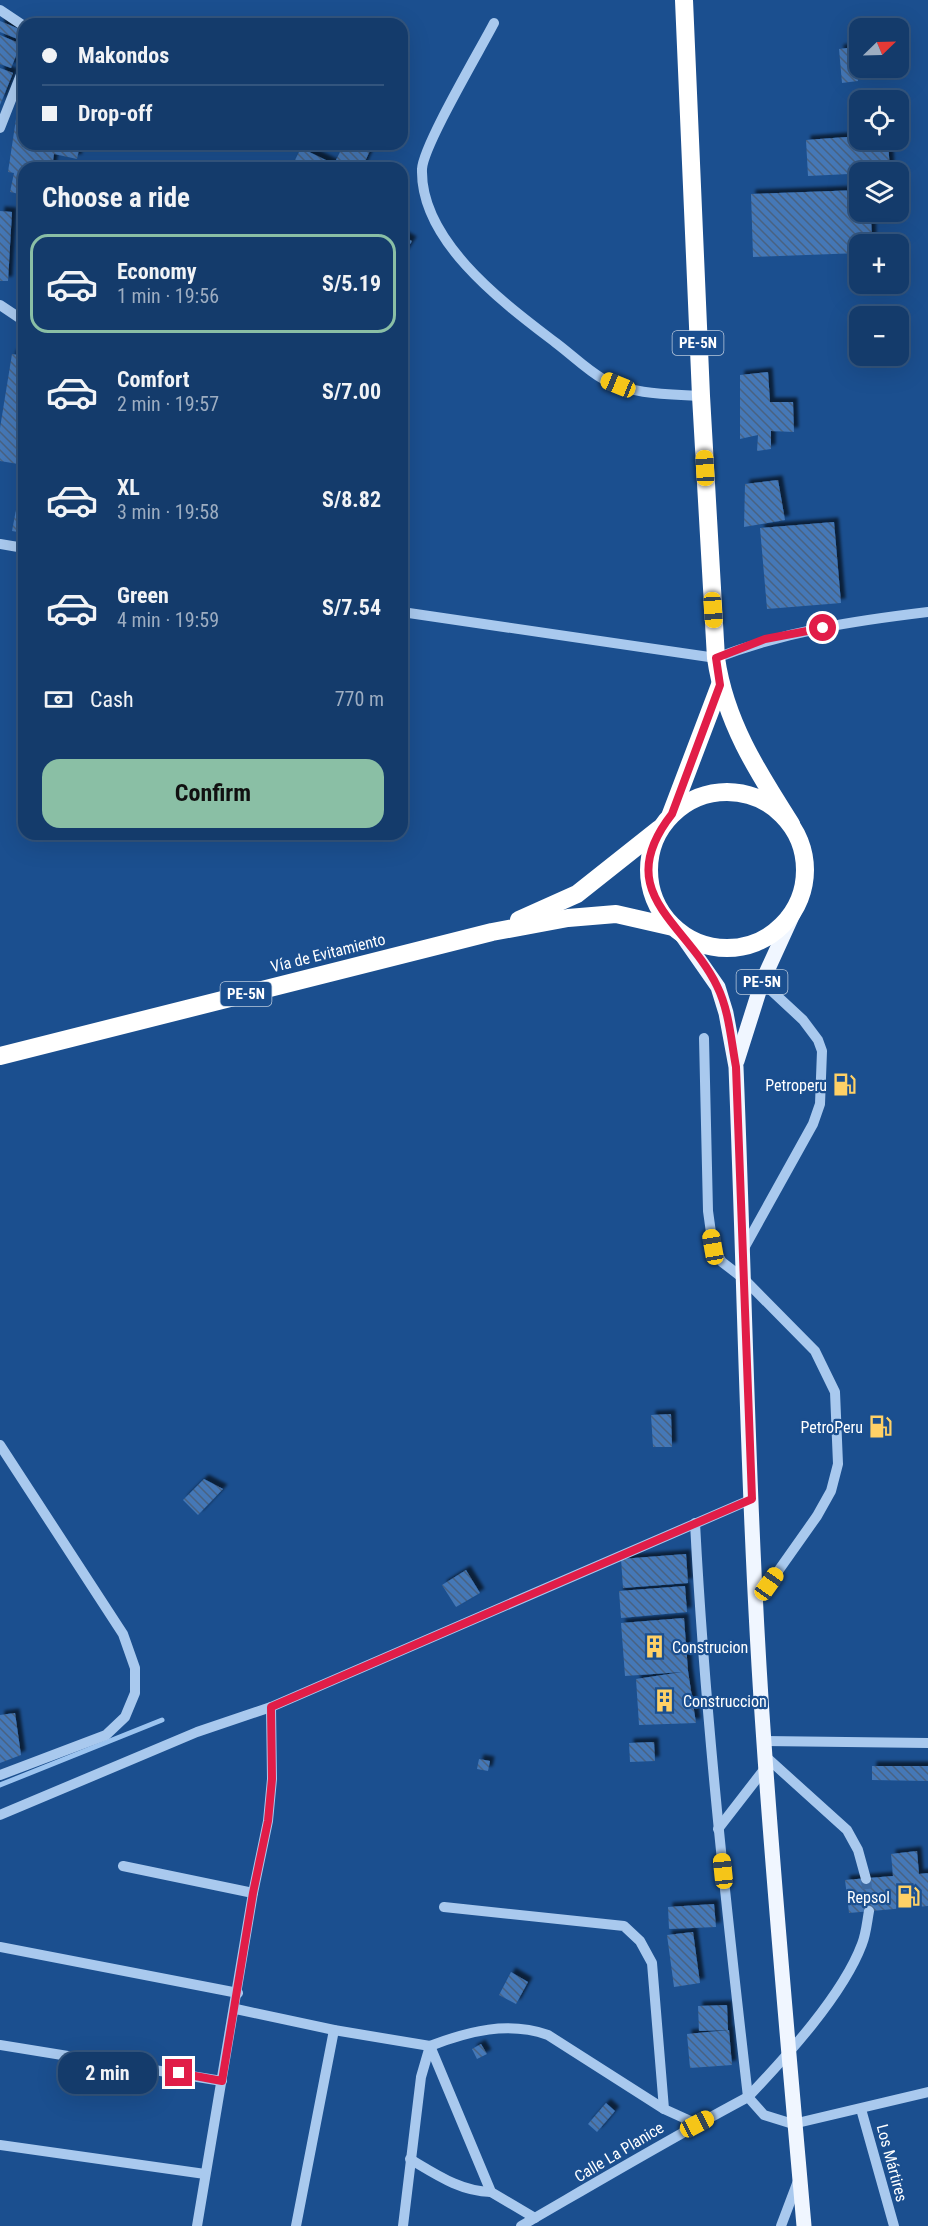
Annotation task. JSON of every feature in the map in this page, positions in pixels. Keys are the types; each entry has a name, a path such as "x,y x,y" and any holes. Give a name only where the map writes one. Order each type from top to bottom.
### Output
{"highway":[{"name":"PE-5N","path":"684,0 701,396 716,658 720,685 737,734 756,773 790,824"},
{"name":"PE-5N","path":"666,821 720,685"},
{"path":"720,792 747,794 771,805 790,824 800,842 805,862 805,882 799,901 786,920 769,936 748,946 725,948 702,944 677,930 657,905 649,880 650,853 666,821 694,798 720,792"},
{"name":"Vía de Evitamiento","path":"492,932 578,894 666,821"},
{"name":"Vía de Evitamiento","path":"0,1056 492,932 568,918 616,914 677,930"}],"main road":[{"name":"PE-5N","path":"736,1067 762,982 799,901"},
{"name":"PE-5N","path":"677,930 718,987 726,1013 736,1067 752,1499 765,1755 790,2053 793,2124 804,2226"}],"street":[{"path":"0,10 18,22"},
{"path":"494,23 435,134 422,168 426,200 439,227 465,265 518,314 603,379 633,391 701,396"},
{"path":"0,128 18,82"},
{"path":"0,305 18,317"},
{"path":"0,544 18,547"},
{"path":"408,613 716,658 765,639 862,620 928,612"},
{"path":"743,1250 813,1124 820,1104 822,1051 818,1040 803,1020 762,982"},
{"path":"704,1038 710,1229 713,1247 722,1262 744,1279 815,1351 836,1392 838,1464 831,1491 817,1516 757,1602"},
{"path":"0,1446 123,1634 135,1668 135,1693 125,1717 106,1735 0,1775"},
{"path":"0,1815 197,1732 271,1707 752,1499"},
{"path":"694,1523 699,1616 718,1829 748,2097 764,2115 793,2124 928,2092"},
{"path":"197,2226 236,2009 253,1893 268,1821 272,1779 271,1707"},
{"path":"765,1755 928,1743"},
{"path":"718,1829 765,1755"},
{"path":"765,1755 847,1830 858,1850 866,1879"},
{"path":"123,1866 253,1893"},
{"path":"444,1907 624,1926 640,1941 652,1963 664,2109"},
{"name":"Calle La Planice","path":"521,2226 748,2097 790,2053 850,1970 863,1942 869,1911"},
{"path":"0,1947 238,1993"},
{"path":"236,2009 334,2030 430,2046 471,2032 528,2028 548,2035 664,2109 697,2124"},
{"path":"296,2226 334,2030"},
{"path":"0,2045 222,2081"},
{"path":"403,2226 421,2077 430,2046"},
{"path":"430,2046 491,2192"},
{"name":"Los Mártires","path":"861,2109 894,2226"},
{"path":"0,2145 205,2174"},
{"path":"410,2159 464,2188 491,2192 535,2218"},
{"path":"781,2226 800,2177"}],"building":[{"path":"0,21 18,28 18,39 0,32"},
{"path":"0,35 18,43 18,51 11,68 0,64"},
{"path":"849,48 849,78 858,78 858,81 842,83 839,49"},
{"path":"0,68 13,73 0,105"},
{"path":"16,119 18,120 18,150 79,150 77,159 54,154 53,162 18,162 18,194 10,192 14,173 8,172"},
{"path":"849,137 849,150 889,150 889,162 849,162 849,174 808,176 806,140"},
{"path":"300,150 305,150 330,162 294,162"},
{"path":"341,150 370,150 365,162 335,162"},
{"path":"849,190 849,222 871,222 872,234 849,234 849,253 753,257 751,194"},
{"path":"0,211 12,212 8,281 0,281"},
{"path":"12,354 18,355 18,464 0,461 0,428"},
{"path":"768,372 770,402 793,402 794,432 771,431 771,449 757,451 758,435 740,439 740,375"},
{"path":"778,480 785,520 744,527 745,484"},
{"path":"18,499 18,532 12,531"},
{"path":"834,522 841,603 767,609 760,528"},
{"path":"671,1414 672,1447 653,1447 651,1415"},
{"path":"204,1479 223,1489 198,1515 183,1500"},
{"path":"686,1554 688,1583 623,1588 621,1559"},
{"path":"466,1570 480,1593 456,1607 442,1585"},
{"path":"685,1586 687,1612 621,1618 619,1591"},
{"path":"684,1618 688,1671 696,1723 639,1725 636,1679 682,1672 625,1676 621,1623"},
{"path":"15,1713 21,1755 0,1763 0,1715"},
{"name":"Construccion","path":"654,1742 655,1761 630,1762 629,1743"},
{"path":"479,1759 490,1761 488,1771 477,1769"},
{"path":"872,1766 928,1766 928,1781 872,1780"},
{"path":"917,1851 919,1874 928,1873 928,1906 849,1913 845,1880 893,1876 891,1854"},
{"path":"714,1904 716,1927 669,1929 668,1907"},
{"path":"693,1932 700,1983 674,1987 667,1935"},
{"path":"511,1972 528,1982 516,2004 499,1995"},
{"path":"727,2005 728,2030 699,2031 698,2006"},
{"path":"729,2030 732,2065 690,2068 687,2034"},
{"path":"481,2044 487,2054 477,2059 472,2049"},
{"path":"606,2103 615,2111 597,2132 588,2124"}],"waterway":[{"path":"0,1785 162,1720"}],"tunnel":[{"path":"866,1879 869,1911"}],"place":[{"name":"Petroperu","path":"845,1085"},
{"name":"PetroPeru","path":"881,1427"},
{"name":"Construcion","path":"654,1647"},
{"name":"Construccion","path":"665,1701"},
{"name":"Repsol","path":"908,1897"}],"route":[{"path":"179,2073 222,2081 236,2009 253,1893 268,1821 272,1779 271,1707 752,1499 736,1067 726,1013 718,987 699,957 657,905 649,880 650,853 660,828 672,814 720,685 716,658 765,639 823,628"}]}
